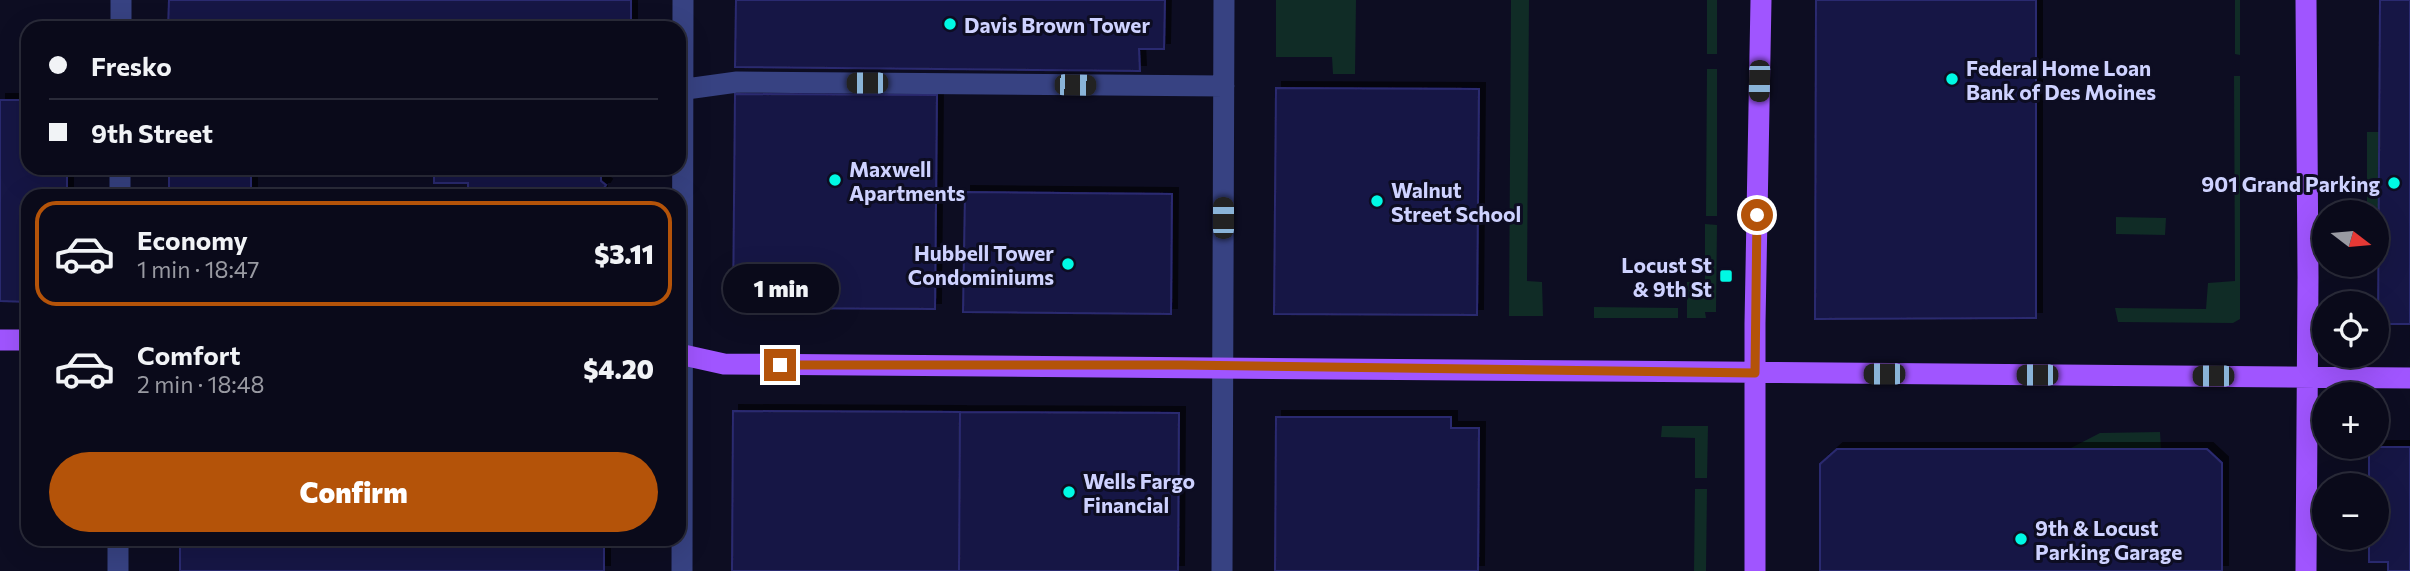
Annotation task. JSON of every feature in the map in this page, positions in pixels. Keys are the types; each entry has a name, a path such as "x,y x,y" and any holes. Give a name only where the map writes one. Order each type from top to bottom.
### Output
{"main road":[{"path":"1755,571 1761,0"},
{"path":"2306,0 2306,571"},
{"path":"0,340 21,340"},
{"path":"686,356 724,365 2410,378"}],"street":[{"path":"121,0 121,21"},
{"path":"683,0 683,21"},
{"path":"1222,571 1224,0"},
{"path":"686,89 737,82 1224,86"},
{"path":"0,348 21,348"},
{"path":"118,546 118,571"},
{"path":"682,546 682,571"}],"green space":[{"path":"1276,0 1356,0 1355,74 1333,74 1332,57 1276,57"},
{"path":"1511,0 1529,0 1527,281 1542,282 1543,316 1509,316"},
{"path":"1707,0 1717,0 1717,54 1707,54"},
{"path":"2235,0 2240,0 2240,55 2235,54"},
{"path":"1707,69 1717,69 1717,216 1706,216"},
{"path":"2234,76 2240,76 2240,319 2233,323 2118,322 2115,308 2206,309 2208,283 2235,281"},
{"path":"2367,132 2379,132 2379,200 2367,200"},
{"path":"2116,217 2166,218 2165,235 2116,234"},
{"path":"1705,224 1717,225 1716,312 1705,312 1706,318 1687,318 1687,282 1705,282"},
{"path":"1594,307 1678,308 1678,318 1594,318"},
{"path":"1662,426 1708,426 1707,478 1695,478 1695,438 1661,437"},
{"path":"2160,432 2161,449 2069,449 2100,433"},
{"path":"1695,489 1707,489 1706,571 1694,571"}],"building":[{"path":"169,0 631,0 631,21 168,21"},
{"name":"Davis Brown Tower","path":"736,0 1165,0 1164,49 1139,49 1140,71 735,67"},
{"path":"1816,0 2036,0 2036,318 1815,319"},
{"name":"901 Grand Parking","path":"2380,0 2410,0 2410,324 2389,324 2389,291 2378,291 2378,277 2389,277 2389,200 2379,200"},
{"name":"Walnut Street School","path":"1276,88 1479,89 1477,315 1274,314"},
{"name":"Maxwell Apartments","path":"735,94 937,95 935,309 733,308"},
{"path":"0,100 21,100 21,175 67,175 67,189 21,189 21,302 0,301"},
{"path":"169,175 251,175 251,189 169,189"},
{"path":"434,175 601,175 601,181 606,185 601,189 468,189 468,183 434,183"},
{"name":"Hubbell Tower Condominiums","path":"965,192 1172,194 1171,314 963,312"},
{"path":"733,411 960,412 959,571 732,571"},
{"name":"Wells Fargo Financial","path":"960,412 1179,413 1178,571 959,571"},
{"path":"1276,417 1451,417 1451,428 1479,428 1478,571 1275,571"},
{"path":"2389,447 2410,447 2410,571 2388,571 2388,562 2369,562 2369,550 2389,550 2389,473 2369,473 2369,459 2389,459"},
{"name":"9th & Locust Parking Garage","path":"1837,449 2207,449 2222,463 2222,571 1820,571 1820,464"},
{"path":"180,546 604,546 604,571 180,571"}],"place":[{"name":"Davis Brown Tower","path":"950,24"},
{"name":"Federal Home Loan Bank of Des Moines","path":"1952,79"},
{"name":"Maxwell Apartments","path":"835,180"},
{"name":"901 Grand Parking","path":"2394,183"},
{"name":"Walnut Street School","path":"1377,201"},
{"name":"Hubbell Tower Condominiums","path":"1068,264"},
{"name":"Locust St & 9th St","path":"1726,276"},
{"name":"Wells Fargo Financial","path":"1069,492"},
{"name":"9th & Locust Parking Garage","path":"2021,539"}],"route":[{"path":"780,365 1182,365 1755,373 1757,215"}]}
